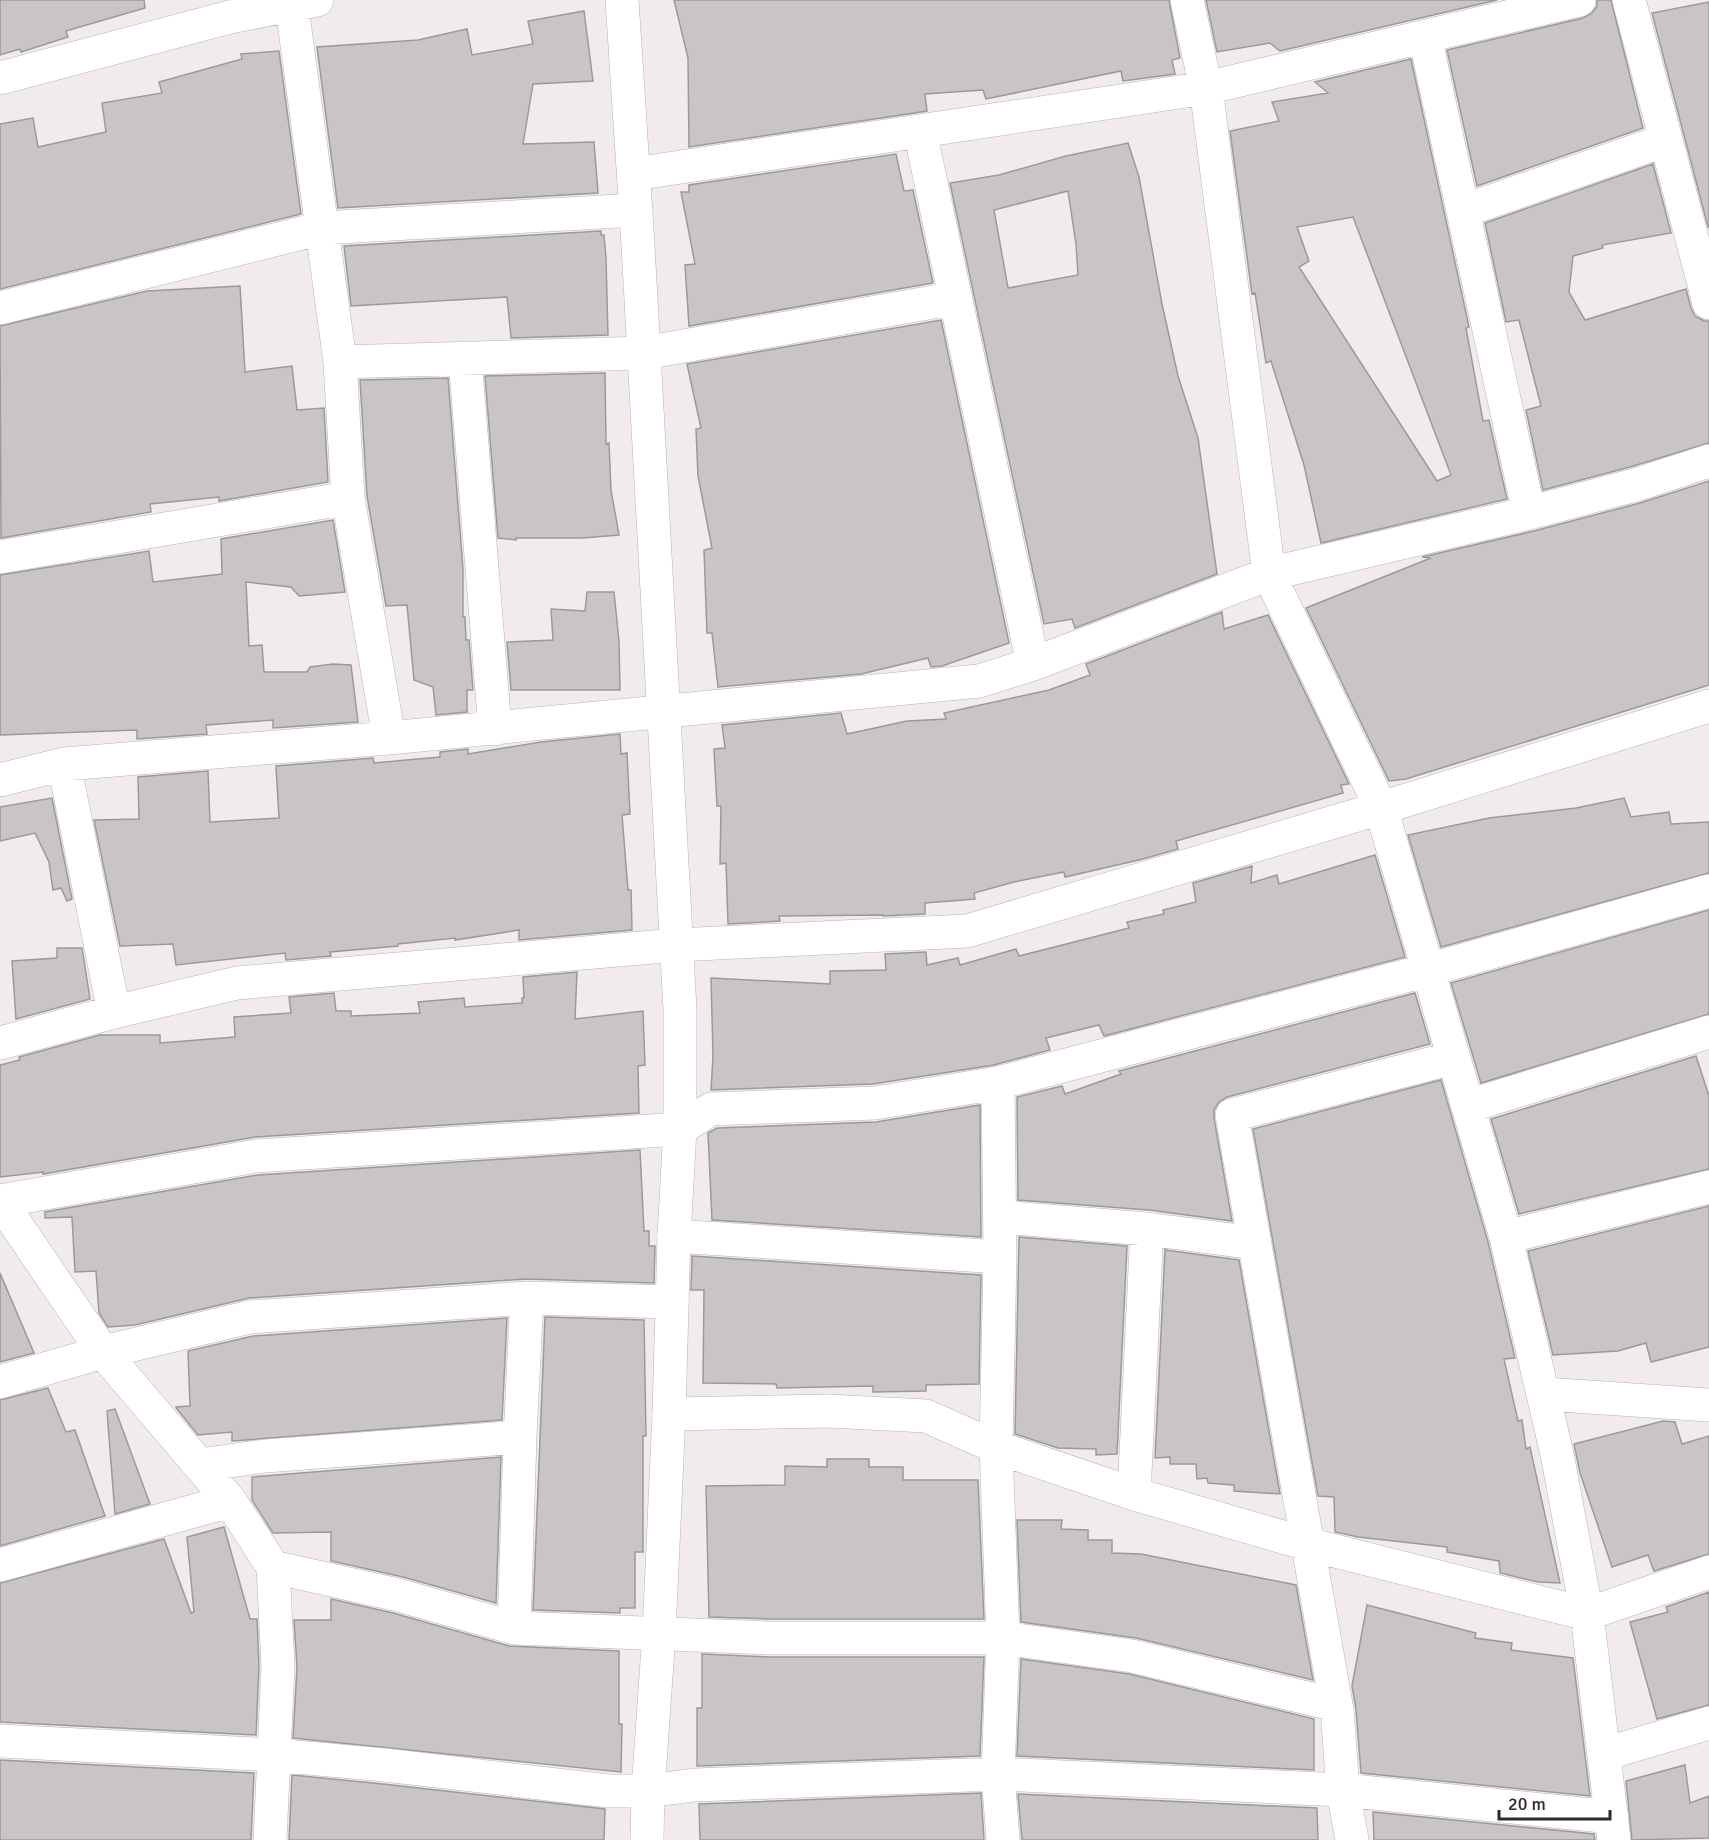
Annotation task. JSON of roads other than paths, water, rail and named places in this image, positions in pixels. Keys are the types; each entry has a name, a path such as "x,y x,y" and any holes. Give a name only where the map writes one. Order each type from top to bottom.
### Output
{"street":[{"path":"622,0 634,174 680,1009 680,1129 674,1236 669,1414 647,1840"},
{"path":"0,1741 274,1755 609,1791 648,1791 695,1785 998,1774 1344,1790 1613,1829 1587,1614 1544,1394 1506,1237 1381,807 1269,574 1206,88 1187,0"},
{"path":"634,174 1206,88 1579,0"},
{"path":"1629,0 1709,303"},
{"path":"0,78 230,17 300,2 322,228 340,362 348,498 389,738"},
{"path":"1425,37 1530,513"},
{"path":"921,130 1033,664"},
{"path":"1463,211 1666,140"},
{"path":"0,308 322,228 636,210"},
{"path":"340,362 644,353 956,298"},
{"path":"465,358 495,729"},
{"path":"0,780 64,764 495,729 979,681 1033,664 1269,574 1530,513 1635,485 1709,461"},
{"path":"0,556 348,498"},
{"path":"0,1042 237,983 676,945 968,931 1709,706"},
{"path":"64,764 114,1012"},
{"path":"270,1840 278,1666 273,1567 230,1501 103,1352 13,1240 0,1201 256,1156 680,1129 711,1109 875,1102 998,1083 1428,970 1709,891"},
{"path":"1468,1106 1709,1032"},
{"path":"1352,1840 1344,1790 1336,1706 1232,1116 1453,1058"},
{"path":"998,1083 1000,1257 996,1447 1003,1638 998,1774 1003,1840"},
{"path":"1506,1237 1709,1187"},
{"path":"1000,1217 1147,1229 1255,1243"},
{"path":"1134,1494 1147,1229"},
{"path":"674,1236 1000,1257"},
{"path":"0,1382 103,1352 250,1317 527,1298 672,1302"},
{"path":"514,1628 527,1298"},
{"path":"1544,1394 1709,1405"},
{"path":"669,1414 828,1411 926,1416 996,1447 1134,1494 1307,1544 1587,1614 1709,1572"},
{"path":"200,1465 266,1456 520,1437"},
{"path":"0,1565 230,1501"},
{"path":"273,1567 398,1595 514,1628 768,1638 1003,1638 1132,1656 1336,1706"},
{"path":"1604,1754 1709,1724"}]}
